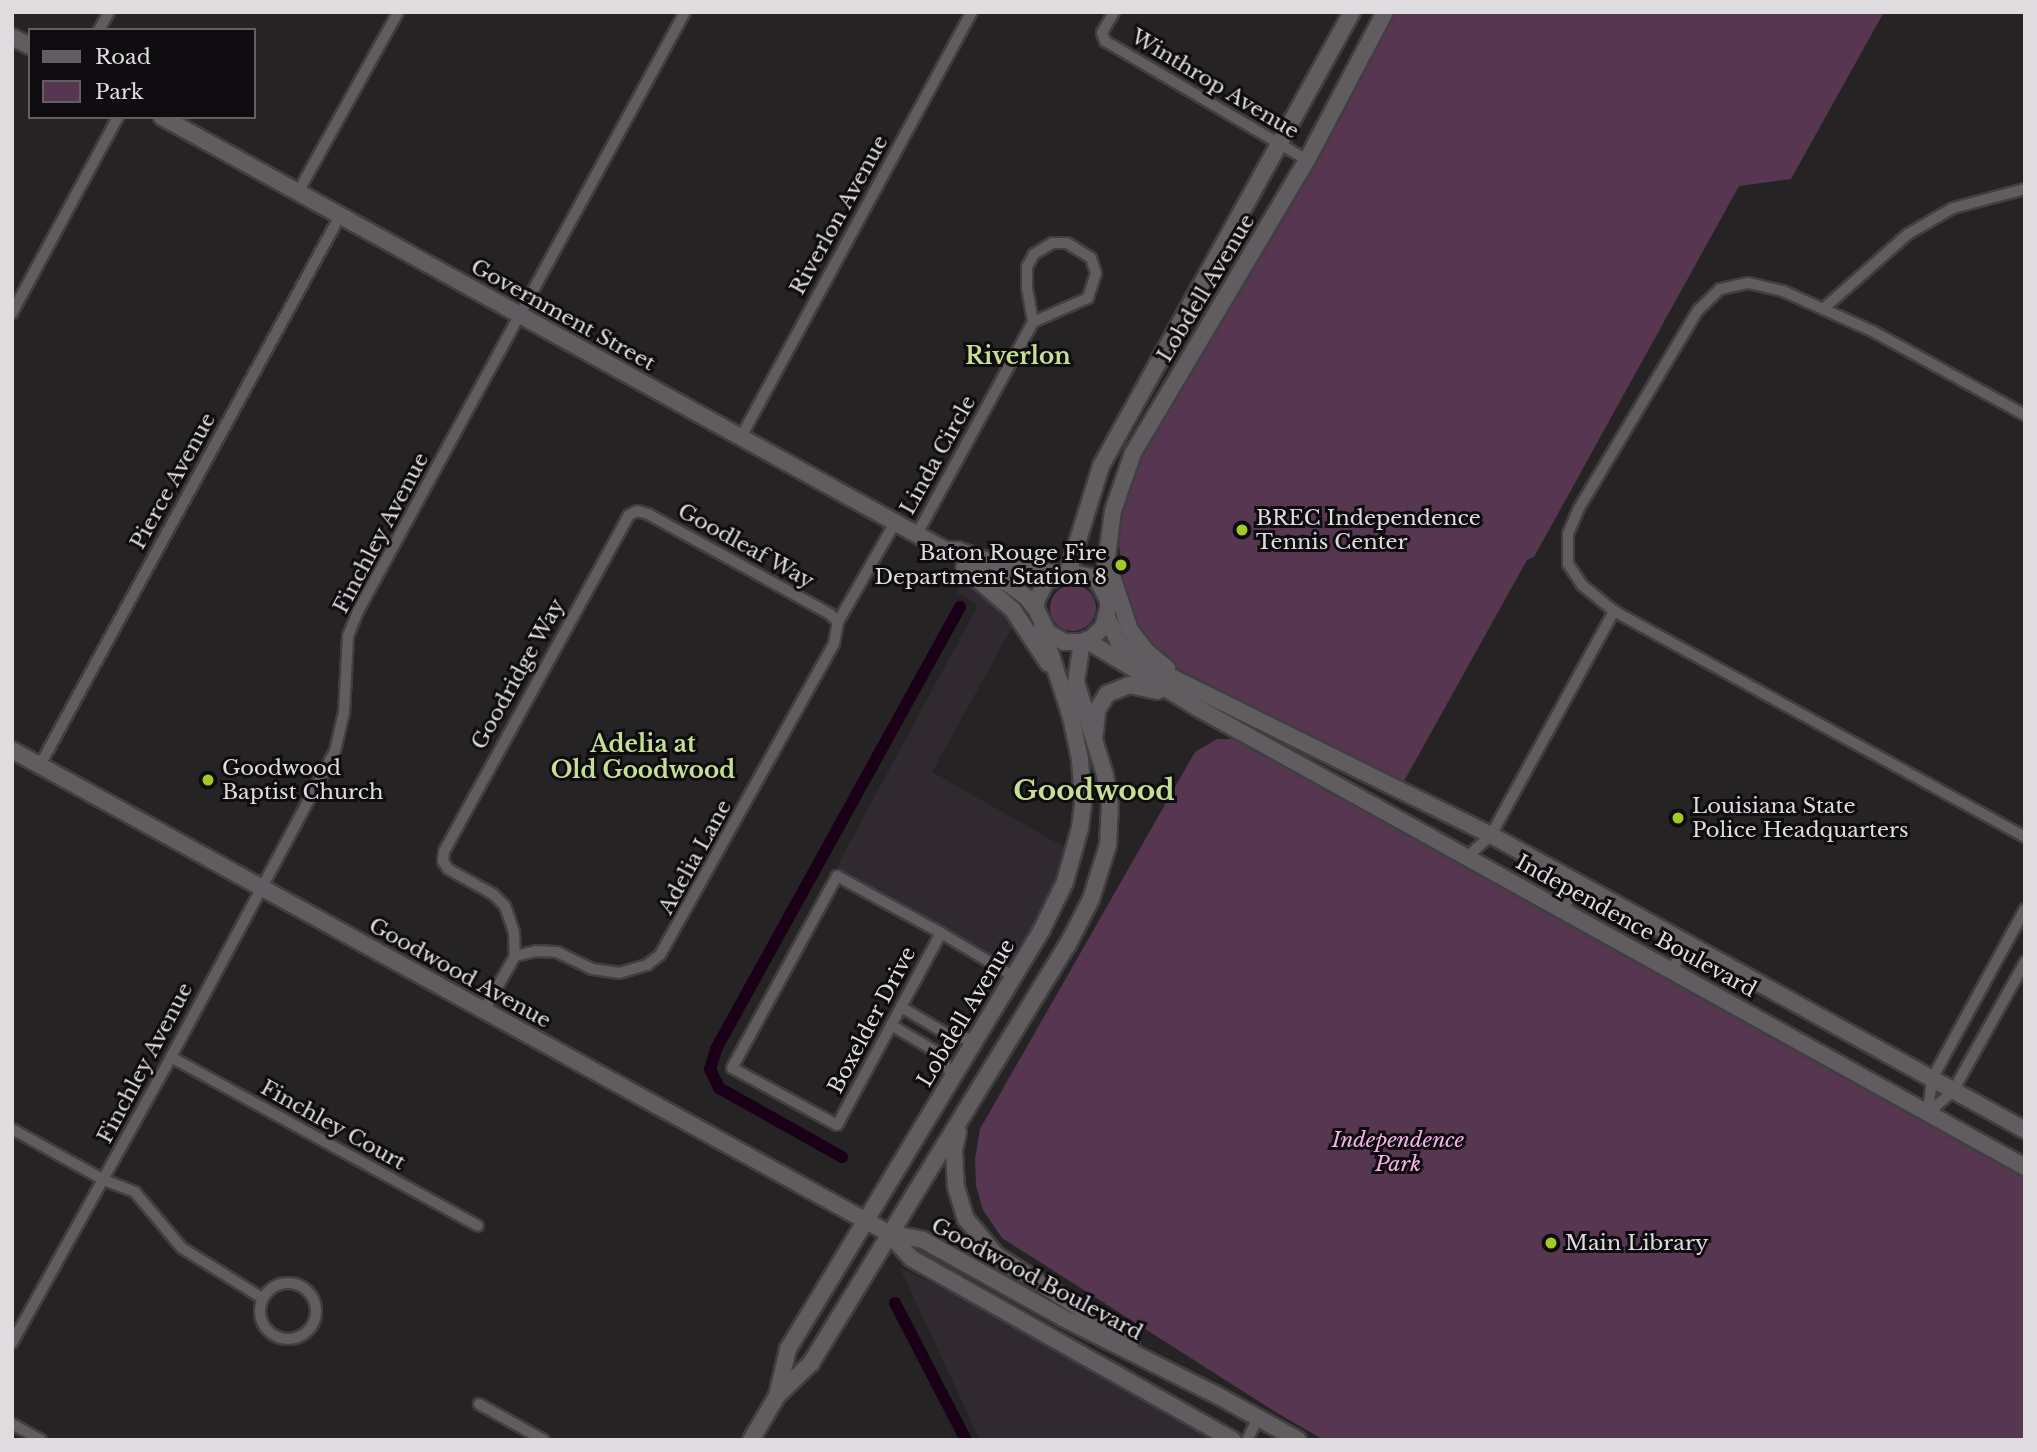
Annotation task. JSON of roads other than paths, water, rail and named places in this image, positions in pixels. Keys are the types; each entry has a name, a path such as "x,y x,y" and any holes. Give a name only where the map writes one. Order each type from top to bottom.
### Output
{"main road":[{"name":"Lobdell Avenue","path":"1064,573 1101,466 1352,12"},
{"name":"Lobdell Avenue","path":"1108,600 1105,564 1113,511 1133,453 1307,160 1385,12"},
{"path":"12,37 28,45"},
{"name":"Government Street","path":"166,119 945,550 1032,571 1064,573"},
{"path":"1032,571 1051,564 1074,547"},
{"name":"Government Street","path":"945,550 951,560 964,568 1007,583 1026,597 1039,617"},
{"path":"1105,564 1125,618 1138,641 1158,662 1192,686"},
{"path":"964,568 1013,610 1056,672"},
{"path":"1064,573 1092,577 1099,583 1108,600 1107,617 1098,633 1084,641 1075,643 1054,638 1039,617 1037,599 1046,582 1064,573"},
{"name":"Lobdell Avenue","path":"751,1440 776,1396 788,1349 1041,931 1065,882 1074,855 1083,803 1077,739 1039,617"},
{"path":"1107,617 1119,643 1133,657 1192,686"},
{"name":"Lobdell Avenue","path":"776,1396 811,1363 888,1233 962,1118 1066,946 1101,873 1108,845 1110,804 1094,737 1076,682 1084,641"},
{"path":"1084,641 1173,694"},
{"path":"1094,737 1097,710 1112,690 1140,685 1173,694"},
{"name":"Independence Boulevard","path":"1192,686 1491,835 2025,1130"},
{"name":"Independence Boulevard","path":"1173,694 2025,1167"},
{"name":"Goodwood Avenue","path":"12,750 888,1233"},
{"path":"1083,803 1110,804"},
{"path":"1041,931 1066,946"},
{"path":"962,1118 954,1151 956,1186 966,1219 996,1255 1213,1392"},
{"name":"Goodwood Boulevard","path":"888,1233 911,1258 997,1310 1233,1440"},
{"name":"Goodwood Boulevard","path":"888,1233 923,1240 1063,1318 1213,1392 1298,1440"},
{"path":"997,1310 1017,1303 1063,1318"}],"street":[{"path":"100,28 109,12"},
{"path":"298,192 398,12"},
{"name":"Finchley Avenue","path":"12,1343 104,1180 335,751 343,722 346,648 352,625 685,12"},
{"name":"Riverlon Avenue","path":"741,437 972,12"},
{"name":"Winthrop Avenue","path":"1114,12 1102,33 1105,41 1307,160"},
{"path":"12,313 117,119"},
{"path":"1823,309 1908,234 1953,208 2025,189"},
{"name":"Pierce Avenue","path":"40,765 340,216"},
{"path":"1052,243 1067,243 1091,258 1096,272 1088,298 1033,322 1027,288 1027,267 1034,254 1052,243"},
{"path":"2025,415 1872,331 1783,291 1748,284 1720,289 1698,310 1579,508 1568,534 1568,564 1582,585 1614,611 2025,837"},
{"name":"Linda Circle","path":"916,534 1033,322"},
{"name":"Goodleaf Way","path":"632,512 648,514 830,614 838,622"},
{"name":"Goodridge Way","path":"515,956 514,932 505,906 493,894 448,869 443,858 448,840 632,512"},
{"name":"Adelia Lane","path":"515,956 536,951 557,952 592,969 619,973 647,965 660,955 838,637 838,622 895,523"},
{"path":"1468,856 1491,835 1614,611"},
{"name":"Boxelder Drive","path":"837,876 941,933 891,1025 837,1125 732,1068 837,876"},
{"path":"1563,909 1578,883"},
{"path":"1928,1113 1932,1079 2025,909"},
{"path":"941,933 1013,976"},
{"path":"1672,970 1687,943"},
{"path":"484,1010 515,956"},
{"path":"1928,1113 1953,1091 2025,961"},
{"path":"901,1007 952,1037 975,1039"},
{"path":"891,1025 940,1054 952,1077"},
{"name":"Finchley Court","path":"171,1057 478,1226"},
{"path":"12,1129 104,1180 135,1192 181,1248 262,1297"},
{"path":"282,1282 295,1283 306,1288 314,1298 317,1311 314,1324 306,1334 294,1339 281,1339 270,1333 262,1323 259,1310 262,1297 270,1288 282,1282"},
{"path":"479,1404 544,1440"},
{"path":"1247,1440 1258,1418"},
{"path":"12,1424 41,1440"}],"waterway":[{"path":"842,1157 719,1088 710,1069 716,1049 960,607"},
{"path":"895,1303 966,1440"}],"place":[{"name":"BREC Independence Tennis Center","path":"1242,530"},
{"name":"Baton Rouge Fire Department Station 8","path":"1121,565"},
{"name":"Goodwood Baptist Church","path":"208,780"},
{"name":"Louisiana State Police Headquarters","path":"1678,818"},
{"name":"Main Library","path":"1551,1243"}],"district":[{"name":"Riverlon","path":"1018,356"},
{"name":"Adelia at Old Goodwood","path":"643,757"},
{"name":"Goodwood","path":"1094,791"}],"park label":[{"name":"Independence Park","path":"1398,1152"}]}
